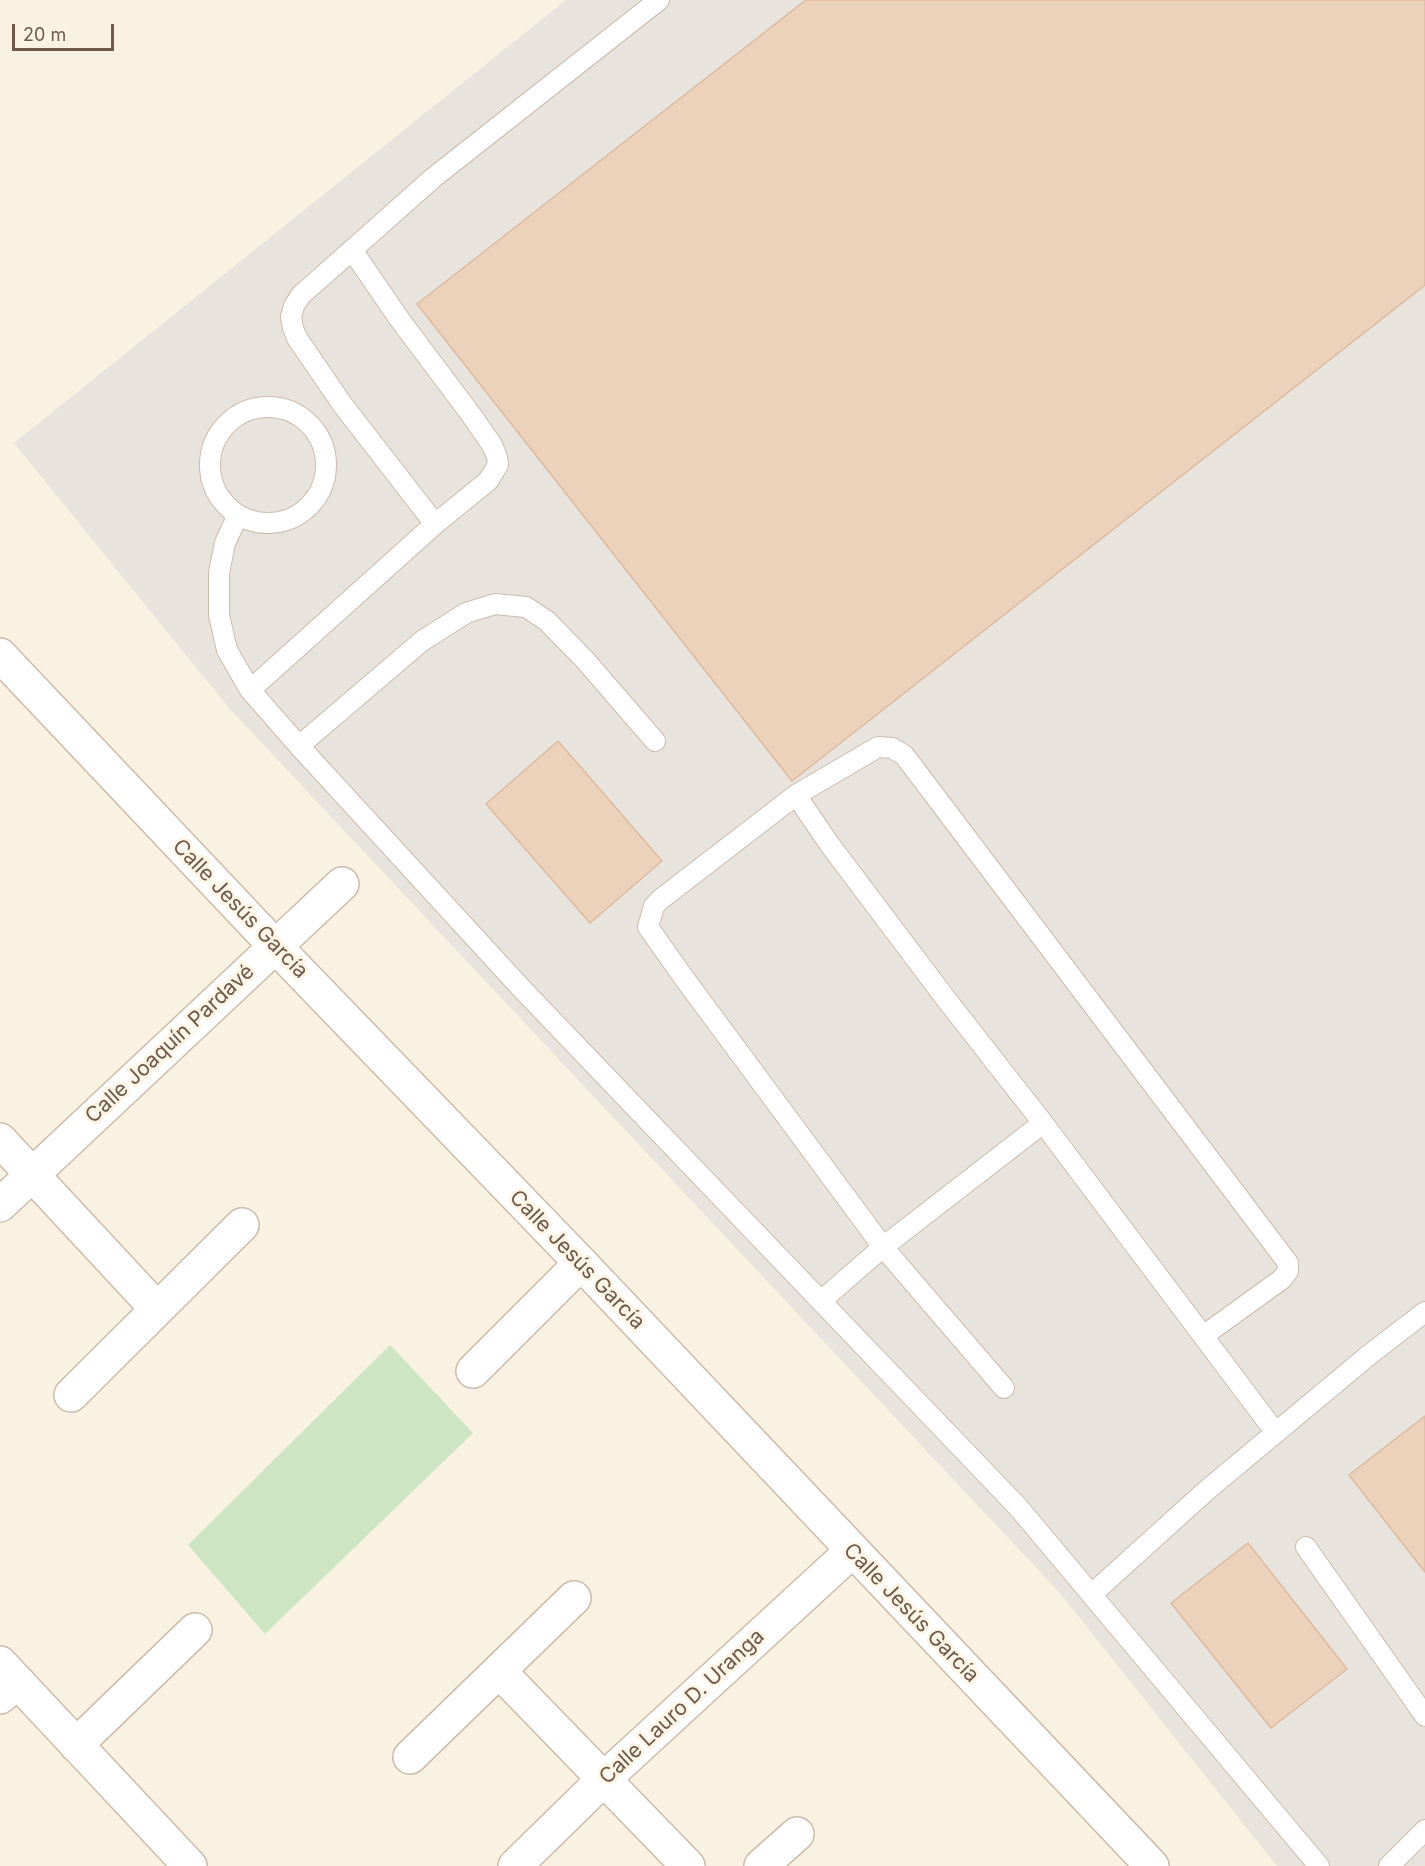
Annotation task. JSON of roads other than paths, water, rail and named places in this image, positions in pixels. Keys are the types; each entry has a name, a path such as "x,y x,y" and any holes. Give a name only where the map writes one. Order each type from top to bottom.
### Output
{"street":[{"name":"Calle Jesús García","path":"0,655 274,946 581,1263 1148,1865"},
{"name":"Calle Joaquín Pardavé","path":"0,1205 342,884"},
{"path":"0,1140 157,1309"},
{"path":"71,1395 242,1226"},
{"path":"473,1371 581,1263"},
{"name":"Calle Lauro D. Uranga","path":"515,1866 605,1779 852,1551"},
{"path":"410,1757 574,1598"},
{"path":"76,1745 195,1630"},
{"path":"499,1671 688,1866"},
{"path":"6,1681 76,1745 190,1866"},
{"path":"761,1866 797,1834"}],"lane":[{"path":"435,524 342,404 297,338 291,317 294,306 301,295 433,178 659,0"},
{"path":"250,690 435,524 488,481 498,465 497,456 472,416 400,320 352,250"},
{"path":"266,407 298,415 311,426 320,440 325,455 326,472 322,488 313,502 301,513 286,521 270,524 253,522 238,515 225,505 215,491 210,475 213,442 222,428 235,417 250,410 266,407"},
{"path":"238,515 225,543 219,573 219,615 227,650 250,690 522,988 1018,1507 1319,1866"},
{"path":"299,746 422,641 466,613 495,604 526,607 547,621 585,660 655,741"},
{"path":"1004,1388 883,1247 677,970 648,927 654,906 661,899 796,795 878,747 892,748 903,755 1288,1263 1288,1271 1282,1279 1203,1336"},
{"path":"796,795 830,845 939,990 1043,1123 1276,1433"},
{"path":"821,1301 883,1247 1043,1123"},
{"path":"1092,1594 1207,1490 1369,1355 1425,1312"},
{"path":"1306,1547 1425,1716"},
{"path":"1389,1866 1425,1830"}]}
